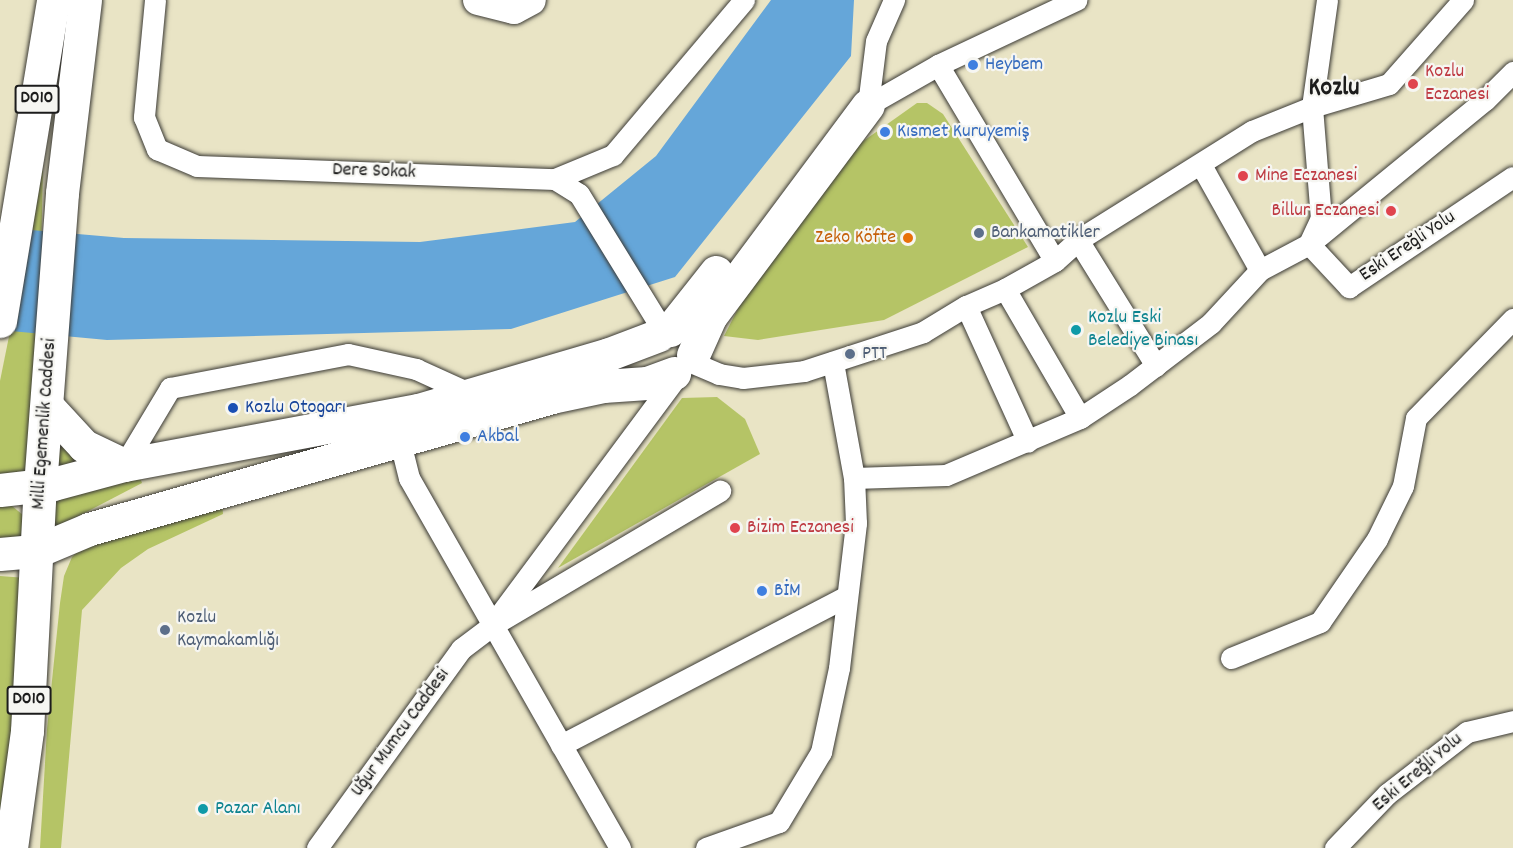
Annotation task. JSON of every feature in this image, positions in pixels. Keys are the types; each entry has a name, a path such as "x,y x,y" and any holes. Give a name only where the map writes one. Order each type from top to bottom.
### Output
{"highway":[{"name":"D010","path":"0,321 53,0"},
{"name":"Milli Egemenlik Caddesi","path":"11,848 27,731 40,486 62,193 86,0"},
{"path":"685,365 661,370 653,360 652,347 826,130 849,112 868,105"},
{"path":"0,554 36,566 89,529 551,397 603,386 647,383 685,365 710,317 868,105"},
{"path":"0,490 40,486 124,465 281,438 418,410 474,395 664,332"},
{"path":"47,394 84,446 124,465"}],"street":[{"name":"Dere Sokak","path":"155,0 144,117 157,148 197,166 555,179"},
{"path":"478,0 514,9 531,0"},
{"path":"555,179 613,155 744,0"},
{"path":"868,105 876,41 894,0"},
{"path":"868,105 938,65 1076,0"},
{"path":"1309,244 1321,218 1312,106 1327,0"},
{"path":"493,625 685,365 743,378 804,370 923,332 966,306 1005,289 1055,261 1078,240 1252,131 1312,106 1389,84 1463,0"},
{"path":"938,65 1055,261"},
{"path":"854,478 946,474 1028,442 1080,418 1156,366 1211,323 1260,270 1309,244 1485,100 1513,72"},
{"path":"1201,165 1260,270"},
{"name":"Eski Ereğli Yolu","path":"1309,244 1349,287 1513,177"},
{"path":"555,179 579,195 664,332"},
{"path":"1078,240 1156,366"},
{"path":"1005,289 1080,418"},
{"path":"966,306 1028,442"},
{"path":"1231,658 1320,622 1377,539 1403,486 1416,418 1513,319"},
{"path":"124,465 170,388 348,354 416,369 474,395"},
{"path":"706,848 779,822 820,752 839,669 845,597 856,523 854,478 833,362"},
{"path":"400,442 409,478 620,848"},
{"path":"493,625 720,491"},
{"path":"561,745 845,597"},
{"name":"Uğur Mumcu Caddesi","path":"317,848 461,649 493,625"},
{"name":"Eski Ereğli Yolu","path":"1335,848 1387,794 1467,732 1513,721"}],"green space":[{"path":"917,103 927,103 943,114 1028,247 884,320 758,340 724,336 747,291 862,142"},
{"path":"43,168 36,477 0,474 0,381"},
{"path":"717,397 745,419 760,454 558,568 682,398"},
{"path":"60,427 96,465 50,473"},
{"path":"139,475 142,483 52,530 52,500"},
{"path":"222,502 223,514 148,549 121,568 82,610 61,848 40,848 47,729 60,603 64,576 72,557 86,543"},
{"path":"0,505 12,506 23,515 25,535 0,549"},
{"path":"0,576 26,578 0,848"}],"water":[{"path":"771,0 854,0 851,56 675,277 511,329 107,340 0,330 8,228 124,238 420,242 575,222 656,156"}],"place":[{"name":"Heybem","path":"973,65"},
{"name":"Kozlu Eczanesi","path":"1413,84"},
{"name":"Kısmet Kuruyemiş","path":"885,132"},
{"name":"Mine Eczanesi","path":"1243,176"},
{"name":"Billur Eczanesi","path":"1391,211"},
{"name":"Bankamatikler","path":"979,233"},
{"name":"Zeko Köfte","path":"908,238"},
{"name":"Kozlu Eski Belediye Binası","path":"1076,330"},
{"name":"PTT","path":"850,354"},
{"name":"Kozlu Otogarı","path":"233,408"},
{"name":"Akbal","path":"465,437"},
{"name":"Bizim Eczanesi","path":"735,528"},
{"name":"BİM","path":"762,591"},
{"name":"Kozlu Kaymakamlığı","path":"165,630"},
{"name":"Pazar Alanı","path":"203,809"}],"district":[{"name":"Kozlu","path":"1334,89"}]}
